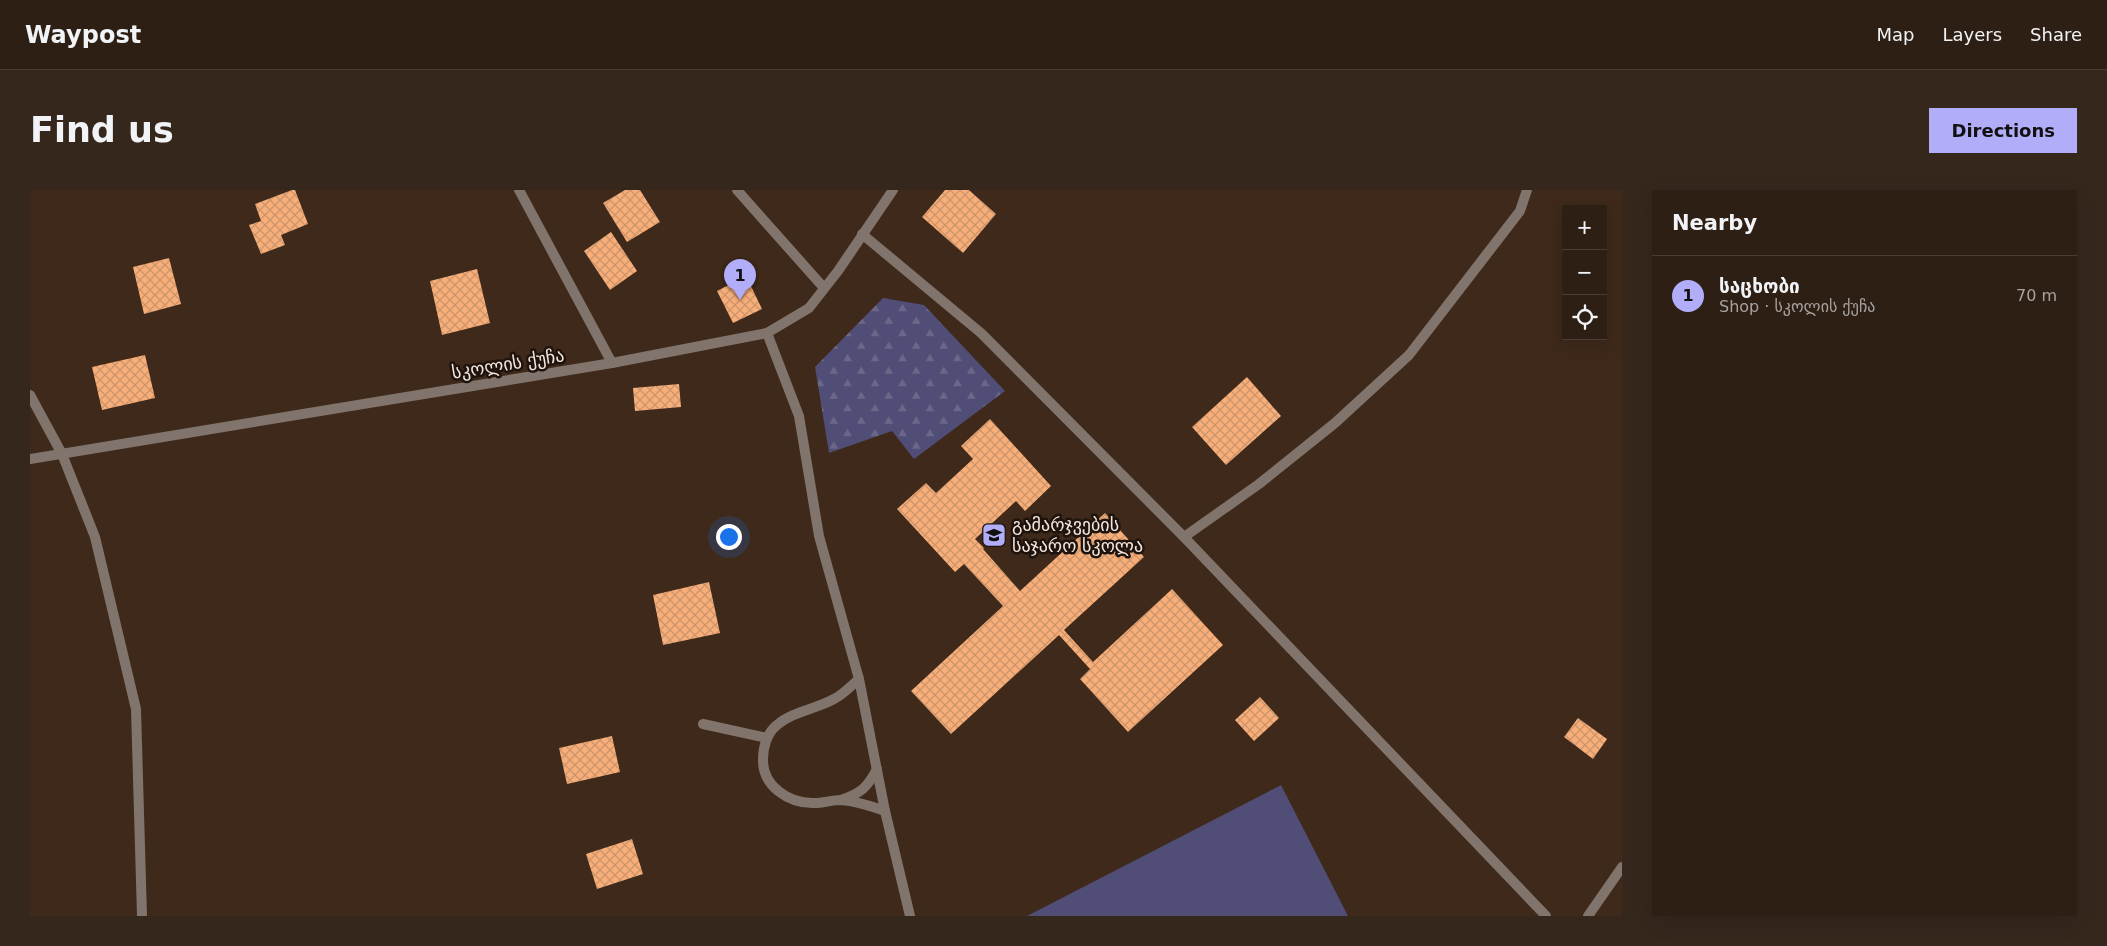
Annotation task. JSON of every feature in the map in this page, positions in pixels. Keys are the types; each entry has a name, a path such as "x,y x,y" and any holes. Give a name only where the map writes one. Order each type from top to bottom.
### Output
{"street":[{"path":"520,190 612,363"},
{"path":"737,190 824,288"},
{"name":"სკოლის ქუჩა","path":"30,459 612,363 767,333 809,308 893,190"},
{"path":"1184,536 1267,478 1335,423 1410,355 1520,211 1527,190"},
{"path":"862,234 981,333 1184,536 1546,916"},
{"path":"767,333 799,416 819,536 859,679 885,811 910,916"},
{"path":"30,394 62,454 95,537 136,709 142,916"},
{"path":"859,679 834,700 791,716 776,725 767,738 763,750 763,766 771,784 780,794 801,803 840,800 857,794 869,784 877,769"},
{"path":"703,724 767,738"},
{"path":"840,800 867,805 885,811"},
{"path":"1588,916 1622,867"}],"green space":[{"path":"883,298 924,305 1005,391 914,459 892,431 829,453 815,367"},
{"path":"1281,785 1348,916 1027,916"}],"building":[{"path":"295,190 308,224 281,235 285,245 261,254 249,225 261,221 255,204"},
{"path":"625,190 640,190 660,222 627,242 603,203"},
{"path":"945,190 969,190 996,214 963,253 922,217"},
{"path":"611,232 637,271 610,290 584,251"},
{"path":"169,258 181,304 144,314 133,267"},
{"path":"477,269 490,323 442,335 430,281"},
{"path":"746,276 762,309 733,323 717,291"},
{"path":"145,355 155,398 102,410 92,367"},
{"path":"1247,377 1281,416 1226,465 1192,427"},
{"path":"679,384 681,407 635,411 633,388"},
{"path":"990,419 1051,486 1025,511 1016,501 975,539 1020,591 1105,513 1144,557 1064,630 1093,662 1172,589 1223,645 1128,732 1080,679 1090,669 1059,635 951,734 911,691 1003,606 964,564 955,572 897,509 926,483 936,493 973,459 961,446"},
{"path":"709,582 720,633 663,645 653,595"},
{"path":"1260,697 1279,718 1254,741 1235,720"},
{"path":"1578,718 1607,739 1593,759 1564,737"},
{"path":"612,736 620,772 567,784 559,748"},
{"path":"632,839 643,874 597,889 586,854"}],"place":[{"name":"საცხობი","path":"740,300"},
{"name":"გამარჯვების საჯარო სკოლა","path":"994,535"}]}
